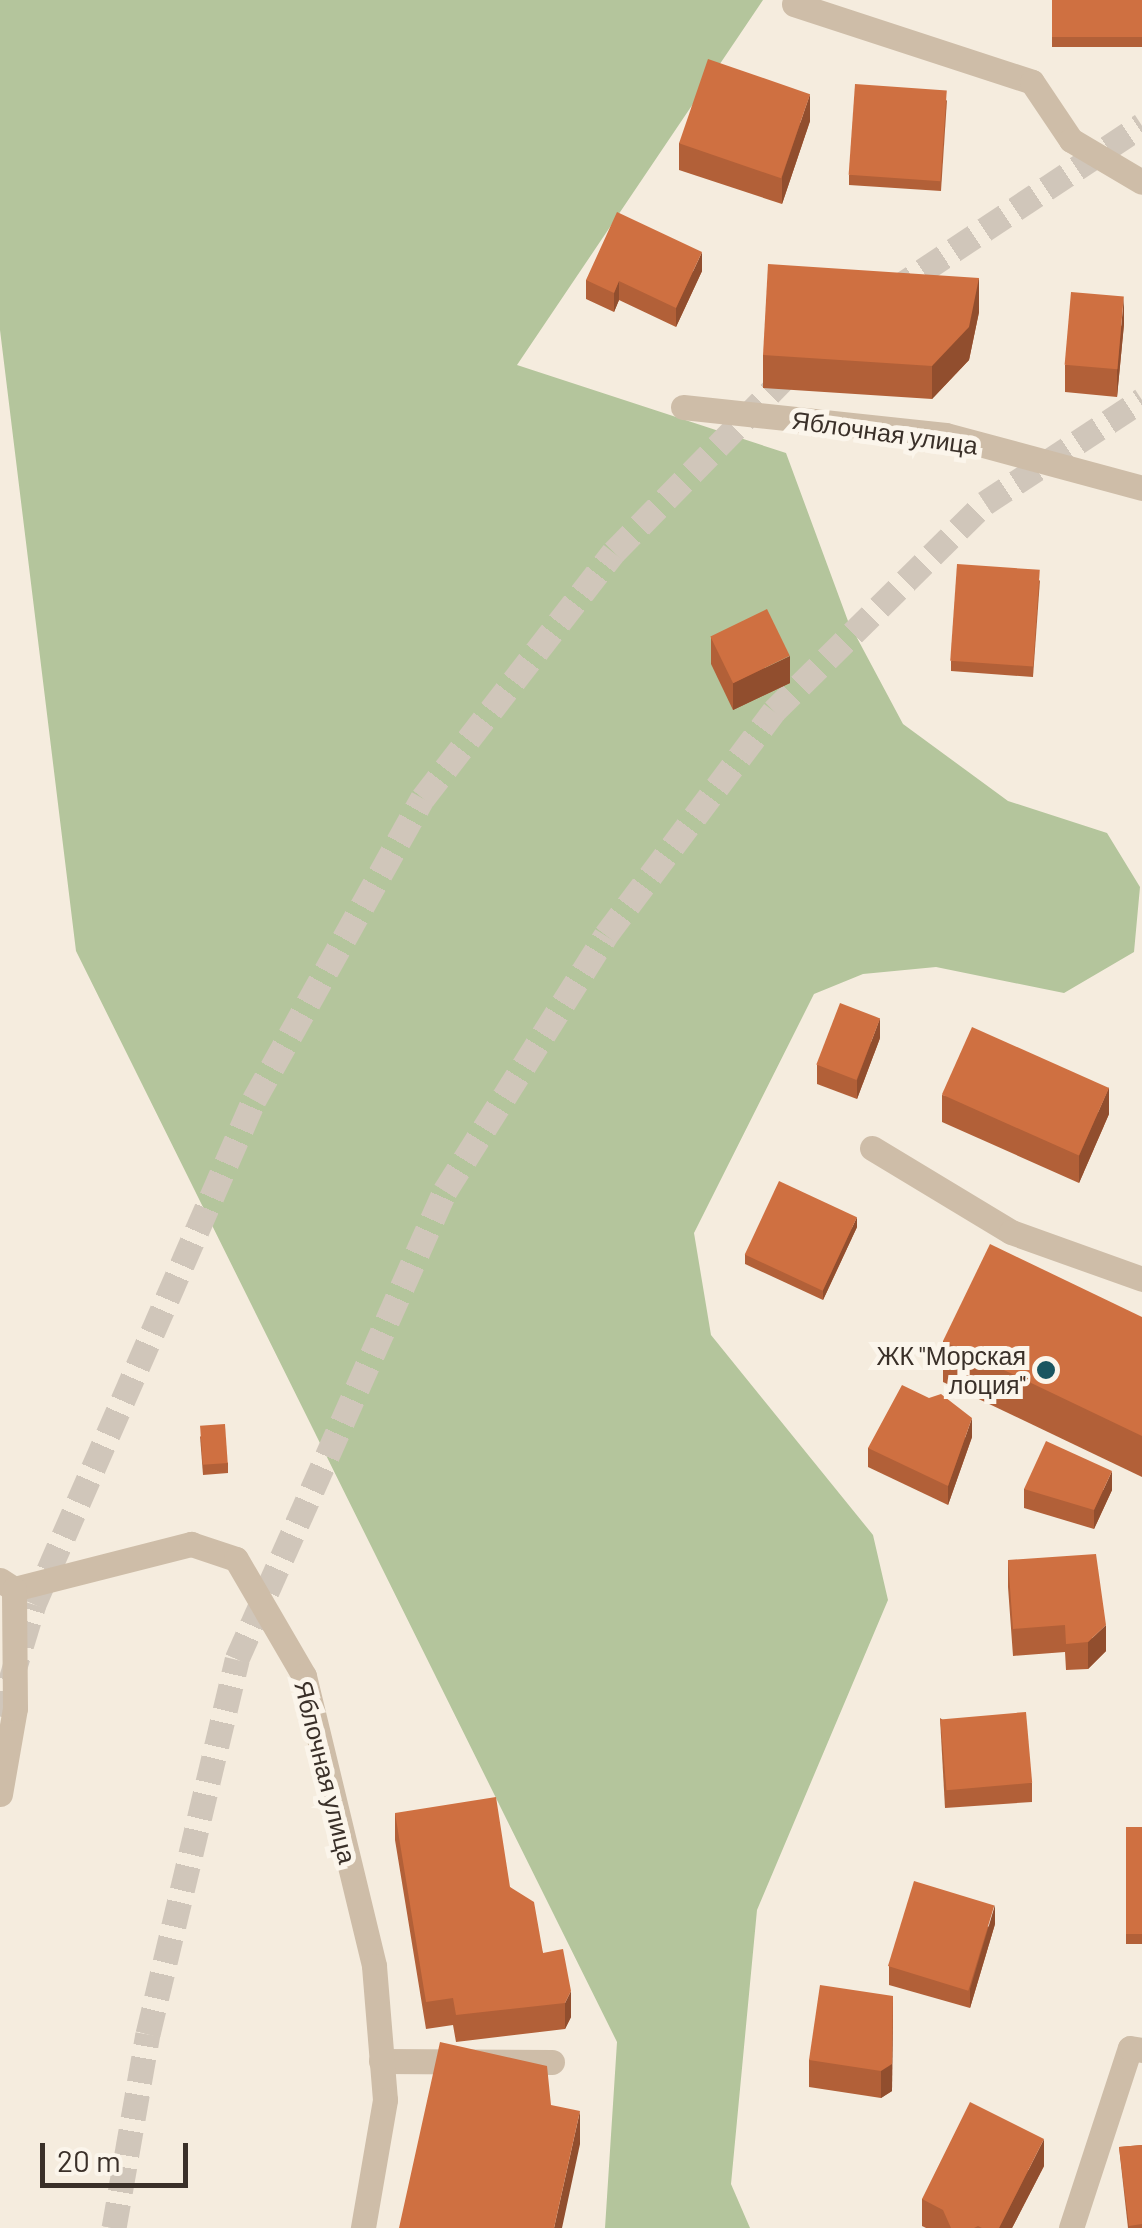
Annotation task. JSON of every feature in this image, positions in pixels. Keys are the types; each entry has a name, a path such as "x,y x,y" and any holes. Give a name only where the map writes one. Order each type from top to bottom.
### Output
{"street":[{"path":"794,4 1032,82 1071,140 1142,182"},
{"name":"Яблочная улица","path":"683,407 946,435 1142,488"},
{"path":"872,1148 1010,1232 1142,1279"},
{"name":"Яблочная улица","path":"0,1794 15,1708 7,1585 191,1544 236,1559 304,1676 374,1966 385,2100 363,2228"},
{"path":"1070,2228 1130,2048 1142,2050"},
{"path":"381,2061 552,2062"}],"green space":[{"path":"0,0 763,0 517,365 786,453 848,621 903,724 1008,801 1107,833 1140,887 1134,952 1064,993 936,967 863,974 814,994 694,1233 711,1335 873,1535 888,1600 757,1910 731,2184 750,2228 605,2228 617,2042 76,951 0,330"}],"building":[{"path":"1052,0 1142,0 1142,37 1052,37"},
{"path":"708,59 810,94 781,178 679,143"},
{"path":"855,84 947,90 940,181 849,175"},
{"path":"617,212 702,252 676,308 619,281 614,293 586,280"},
{"path":"768,264 979,278 969,327 932,366 763,355"},
{"path":"1071,292 1124,297 1117,369 1065,365"},
{"path":"957,564 1040,570 1033,667 950,661"},
{"path":"767,609 790,656 733,683 710,637"},
{"path":"840,1003 880,1018 856,1080 816,1065"},
{"path":"972,1027 1109,1088 1079,1156 942,1095"},
{"path":"779,1181 857,1217 823,1291 745,1254"},
{"name":"ЖК \"Морская лоция\"","path":"990,1244 1142,1317 1142,1436 943,1341"},
{"path":"902,1385 929,1398 941,1394 972,1418 948,1486 868,1448"},
{"path":"225,1424 228,1463 203,1465 200,1426"},
{"path":"1046,1441 1112,1471 1094,1510 1024,1489"},
{"path":"1096,1554 1106,1625 1088,1642 1066,1644 1065,1625 1013,1629 1008,1560"},
{"path":"1026,1712 1032,1783 947,1790 940,1719"},
{"path":"496,1797 510,1887 534,1902 543,1953 563,1949 571,1991 565,2003 456,2015 453,1998 426,2002 395,1813"},
{"path":"1126,1827 1142,1827 1142,1934 1126,1934"},
{"path":"914,1881 994,1906 968,1991 888,1966"},
{"path":"820,1985 893,1996 892,2064 881,2071 809,2060"},
{"path":"440,2042 547,2066 551,2105 580,2111 554,2228 399,2228"},
{"path":"970,2102 1044,2139 999,2228 951,2228 943,2210 922,2199"},
{"path":"1142,2145 1142,2224 1129,2226 1119,2147"}],"tunnel":[{"path":"892,291 1142,125"},
{"path":"0,1716 34,1604 254,1100 423,798 614,552 798,364"},
{"path":"114,2228 148,2034 237,1659 445,1191 606,935 774,711 985,503 1142,400"}],"place":[{"name":"ЖК \"Морская лоция\"","path":"1046,1370"}]}
